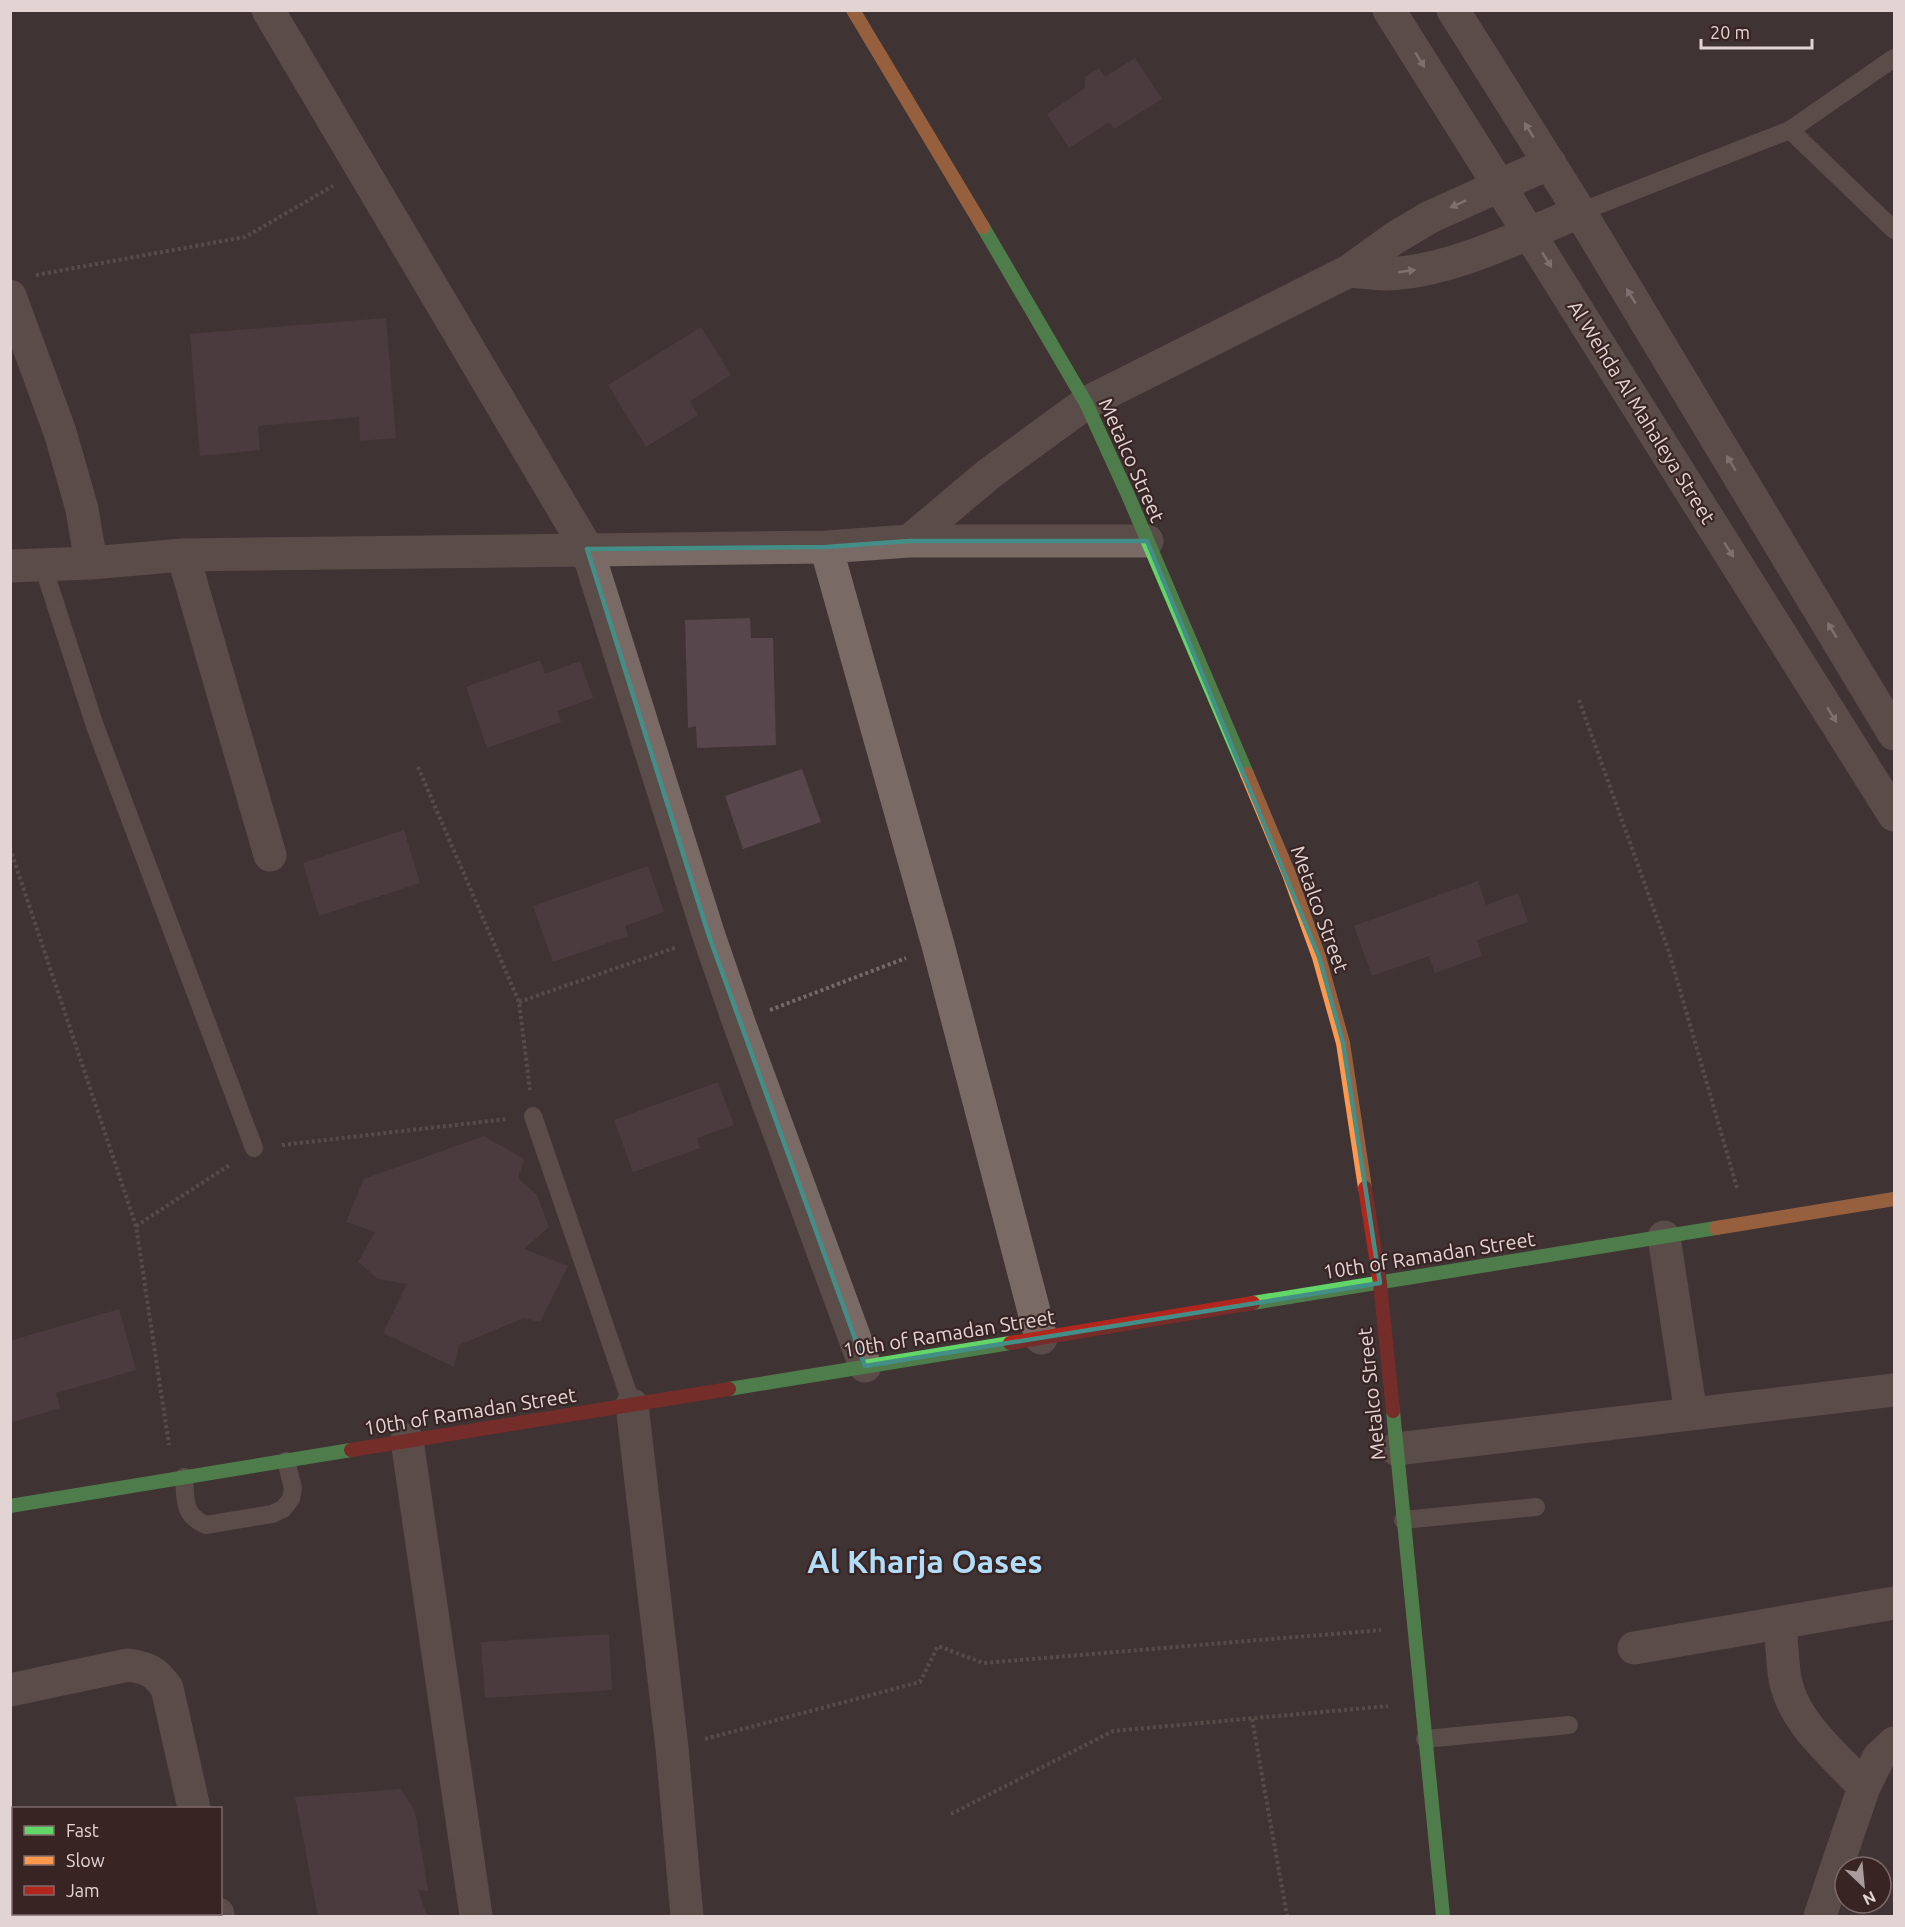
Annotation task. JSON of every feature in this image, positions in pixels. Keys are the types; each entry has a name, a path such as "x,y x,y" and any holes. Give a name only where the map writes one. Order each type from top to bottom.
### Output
{"street":[{"path":"268,10 587,549 709,936 866,1366"},
{"name":"Metalco Street","path":"853,10 1041,323 1086,403 1108,448 1288,874 1320,957 1343,1043 1380,1283 1443,1917"},
{"name":"Al Wehda Al Mahaleya Street","path":"1389,10 1894,815"},
{"path":"1454,10 1580,212 1894,734"},
{"path":"909,540 990,473 1086,403 1349,271 1393,239 1430,217 1550,164"},
{"path":"1349,271 1386,274 1422,269 1462,259 1580,212"},
{"path":"22,286 81,509 91,563"},
{"path":"10,566 91,563 183,555 826,547 909,540 1147,541"},
{"path":"826,547 938,945 1041,1338"},
{"path":"183,555 270,855"},
{"name":"10th of Ramadan Street","path":"10,1506 1894,1199"},
{"path":"1664,1237 1690,1414"},
{"path":"1396,1449 1894,1389"},
{"path":"632,1405 672,1748 687,1917"},
{"path":"407,1440 476,1917"},
{"path":"1634,1648 1894,1603"},
{"path":"1780,1623 1786,1680 1795,1707 1810,1732 1864,1786"},
{"path":"10,1690 128,1665 143,1667 158,1675 167,1688 194,1807"},
{"path":"1820,1917 1864,1786 1879,1757 1894,1743"}],"lane":[{"path":"1580,212 1790,130 1894,58"},
{"path":"1790,130 1894,230"},
{"path":"43,566 95,726 254,1148"},
{"path":"533,1116 632,1405"},
{"path":"179,1478 189,1513 196,1521 206,1524 217,1523 272,1514 283,1509 291,1499 292,1488 286,1461"},
{"path":"1403,1520 1536,1507"},
{"path":"1425,1739 1569,1725"}],"path":[{"path":"22,286 245,237 362,170"},
{"path":"1579,700 1669,952 1747,1223"},
{"path":"136,1226 254,1148 533,1116 519,1002 418,767"},
{"path":"10,848 136,1226 179,1478"},
{"path":"519,1002 709,936"},
{"path":"739,1023 938,945"},
{"path":"672,1748 920,1682 938,1646 983,1663 1414,1628"},
{"path":"951,1814 1113,1731 1422,1702"},
{"path":"1252,1719 1287,1917"}],"highlighted area":[{"path":"909,541 1147,541 1319,957 1343,1043 1380,1283 865,1366 709,936 587,549 826,547"}],"building":[{"path":"1135,58 1162,99 1114,129 1109,122 1069,148 1047,114 1085,88 1085,77 1099,68 1105,77"},
{"path":"386,318 396,438 360,441 359,417 258,426 260,450 200,456 190,334"},
{"path":"701,327 731,375 690,401 698,415 646,447 608,385"},
{"path":"750,618 751,638 773,638 776,745 697,748 696,726 688,728 685,620"},
{"path":"540,660 545,674 580,661 593,698 557,711 561,722 487,748 466,687"},
{"path":"802,769 821,822 743,849 725,796"},
{"path":"404,830 420,883 319,916 303,863"},
{"path":"648,866 664,912 625,926 628,936 553,962 533,906"},
{"path":"1478,881 1486,905 1518,893 1528,922 1477,940 1482,956 1435,973 1429,956 1372,976 1354,926"},
{"path":"718,1082 734,1125 697,1138 700,1148 633,1172 614,1120"},
{"path":"484,1136 524,1159 518,1178 537,1195 549,1227 524,1249 568,1266 540,1322 524,1318 459,1345 454,1367 383,1333 407,1284 378,1279 358,1262 375,1232 346,1222 364,1179"},
{"path":"119,1309 136,1370 56,1393 60,1408 10,1423 10,1341"},
{"path":"609,1634 612,1690 485,1698 481,1642"},
{"path":"401,1789 415,1812 428,1891 418,1890 427,1916 318,1916 295,1797"}],"traffic: fast":[{"path":"983,227 1086,403 1128,495 1247,774"},
{"path":"1253,1303 1716,1228"},
{"path":"729,1389 1010,1343"},
{"path":"1393,1411 1443,1916"},
{"path":"10,1506 351,1450"}],"traffic: slow":[{"path":"853,10 983,227"},
{"path":"1247,774 1289,874 1319,957 1343,1043 1365,1188"},
{"path":"1716,1228 1894,1199"}],"traffic: jam":[{"path":"1365,1188 1380,1283 1393,1411"},
{"path":"1010,1343 1253,1303"},
{"path":"351,1450 729,1389"}],"district":[{"name":"Al Kharja Oases","path":"925,1561"}]}
